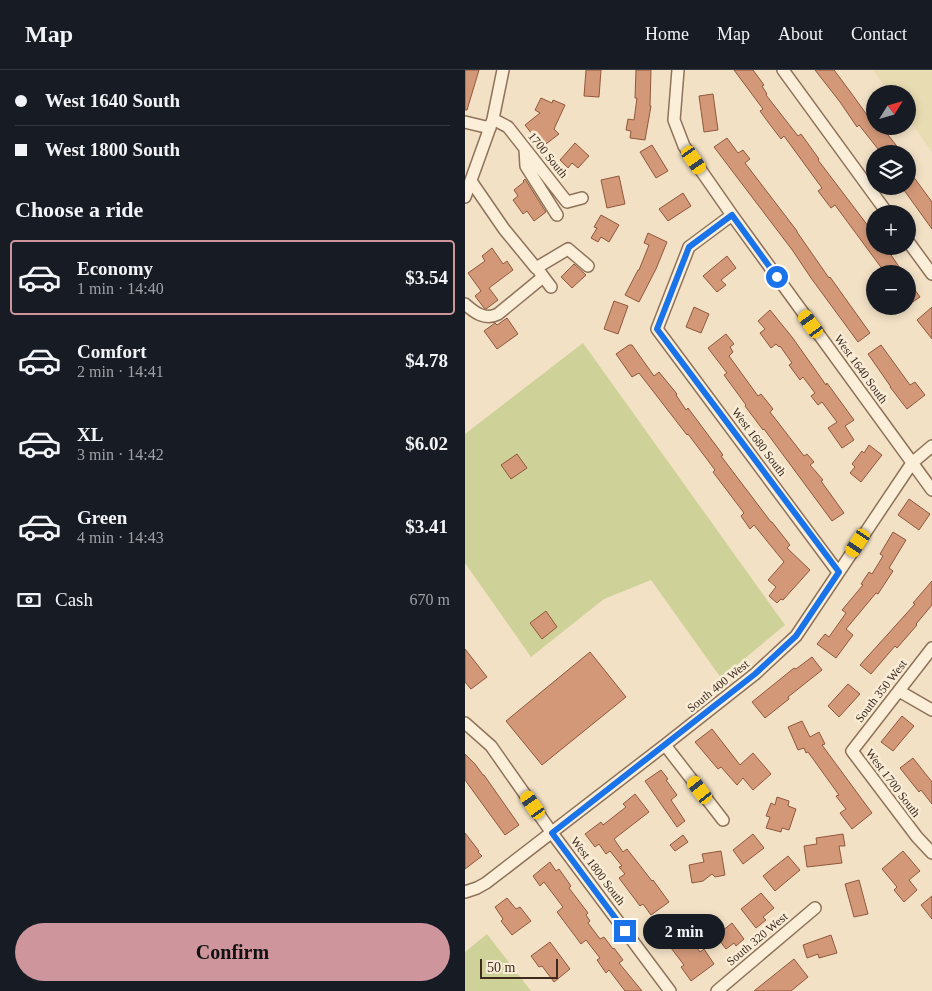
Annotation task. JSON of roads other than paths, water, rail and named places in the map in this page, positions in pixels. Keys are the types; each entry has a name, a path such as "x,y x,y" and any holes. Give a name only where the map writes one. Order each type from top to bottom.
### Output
{"street":[{"path":"465,197 492,124 503,70"},
{"name":"West 1640 South","path":"678,70 674,120 684,146 932,490"},
{"path":"783,70 881,205"},
{"path":"465,122 492,124"},
{"name":"1700 South","path":"492,124 508,127 567,202 581,198"},
{"path":"525,149 526,166 557,215"},
{"path":"471,182 504,229 551,287"},
{"name":"West 1680 South","path":"732,215 689,247 657,329 839,572"},
{"path":"465,304 477,314 493,317 567,249 588,266"},
{"path":"916,252 932,274"},
{"name":"South 400 West","path":"465,892 486,884 552,833 755,674 796,636 912,463 932,446"},
{"name":"South 350 West","path":"853,751 932,648"},
{"path":"899,691 932,710"},
{"name":"West 1800 South","path":"465,723 491,746 552,833 670,991"},
{"path":"665,745 723,820"},
{"name":"West 1700 South","path":"853,751 917,837 932,853"},
{"name":"South 320 West","path":"717,991 815,908"}]}
